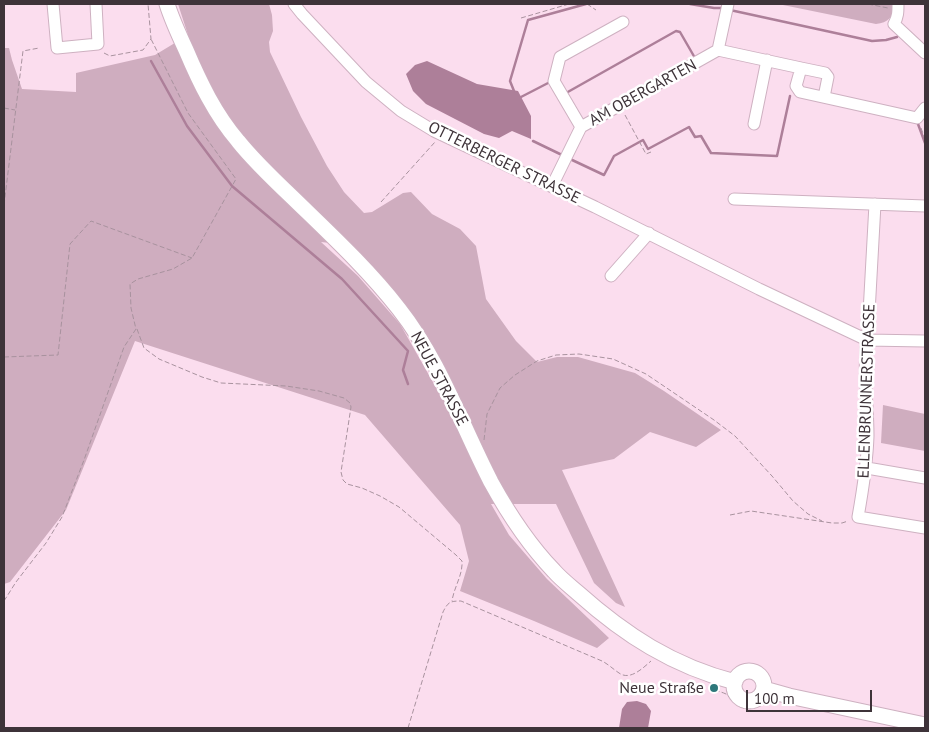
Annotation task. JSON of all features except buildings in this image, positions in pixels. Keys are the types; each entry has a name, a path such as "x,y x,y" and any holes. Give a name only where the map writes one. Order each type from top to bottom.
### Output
{"main road":[{"name":"NEUE STRASSE","path":"167,4 199,82 227,127 265,172 360,263 382,287 421,340 438,369 495,488 534,548 554,571 599,612 631,636 658,652 693,668 735,682"},
{"path":"750,671 754,672 762,677 764,690 758,698 745,700 737,695 735,682 741,674 750,671"},
{"path":"764,690 925,725"}],"street":[{"path":"53,4 57,48 98,44 96,4"},
{"name":"OTTERBERGER STRASSE","path":"294,4 366,82 401,111 442,134 867,340 925,341"},
{"path":"898,8 897,19 894,24 925,53"},
{"path":"727,9 718,50 825,73 828,77 824,97"},
{"path":"581,128 554,81 560,57 623,22"},
{"name":"AM OBERGARTEN","path":"552,186 581,128 718,50"},
{"path":"754,124 767,60"},
{"path":"801,68 796,86 800,92 916,118 925,108"},
{"path":"734,199 925,206"},
{"name":"ELLENBRUNNERSTRASSE","path":"858,517 866,468 868,436 865,349 868,331 875,204"},
{"path":"611,276 649,233"},
{"path":"449,392 459,403 471,426 480,458"},
{"path":"465,427 470,452 481,474 495,488"},
{"path":"866,468 925,478"},
{"path":"858,517 925,528"}],"path":[{"path":"148,4 151,39 188,113 236,179 192,258 173,269 138,279 130,284 131,308 136,329 144,348 159,360 221,383 286,386 319,391 344,398 350,402 351,407 341,472 343,480 347,484 362,488 399,507 462,561 463,569 453,593 452,601"},
{"path":"521,18 569,4"},
{"path":"587,4 596,10"},
{"path":"868,4 898,8"},
{"path":"98,44 102,51 110,56 143,50 151,39"},
{"path":"4,205 23,51 39,48"},
{"path":"620,106 646,154 651,152"},
{"path":"4,108 16,110"},
{"path":"916,118 925,139"},
{"path":"382,202 442,134"},
{"path":"4,357 58,355 70,244 92,221 192,258"},
{"path":"4,601 62,517 124,347 136,329"},
{"path":"480,458 487,414 500,388 515,375 537,361 556,355 579,354 614,359 646,374 735,436 793,501 808,514 822,521"},
{"path":"730,515 751,512 842,523 858,517"},
{"path":"408,728 443,612 452,601 461,601 602,661 626,676 636,673 655,657"},
{"path":"334,728 374,728"}],"shaded area":[{"path":"178,4 269,4 273,31 269,42 270,52 327,166 344,192 364,213 372,212 403,193 411,192 432,214 460,229 476,246 486,299 516,341 537,362 557,357 578,357 635,373 721,430 696,447 650,432 614,459 562,470 625,607 616,603 594,583 556,504 491,504 509,535 547,579 609,638 597,648 460,591 469,561 460,525 365,415 135,341 66,510 10,582 4,584 4,48 9,48 22,89 76,92 76,73 155,55 188,35","holes":["321,242 349,245 451,387 442,398 400,324 358,276"]},
{"path":"778,4 895,4 890,18 876,24"},
{"path":"427,61 477,84 518,91 531,116 531,139 512,131 499,138 484,134 426,104 413,91 406,74 415,65"},
{"path":"883,405 925,414 925,451 881,443"},
{"path":"637,701 646,704 651,711 648,728 619,728 622,709 627,702"}],"waterway":[{"path":"514,91 510,81 528,20 586,4"},
{"path":"690,4 722,8"},
{"path":"730,10 872,41 897,37"},
{"path":"566,93 676,31 680,32 695,58"},
{"path":"151,61 187,126 232,186 342,279 408,351 403,370 408,384"},
{"path":"521,97 550,82"},
{"path":"570,159 604,175 614,156 643,140 648,149 689,127 695,137 701,136 711,153 777,156 790,96"},
{"path":"918,124 925,143"},
{"path":"533,141 562,155"}],"place":[{"name":"Neue Straße","path":"714,688"}]}
